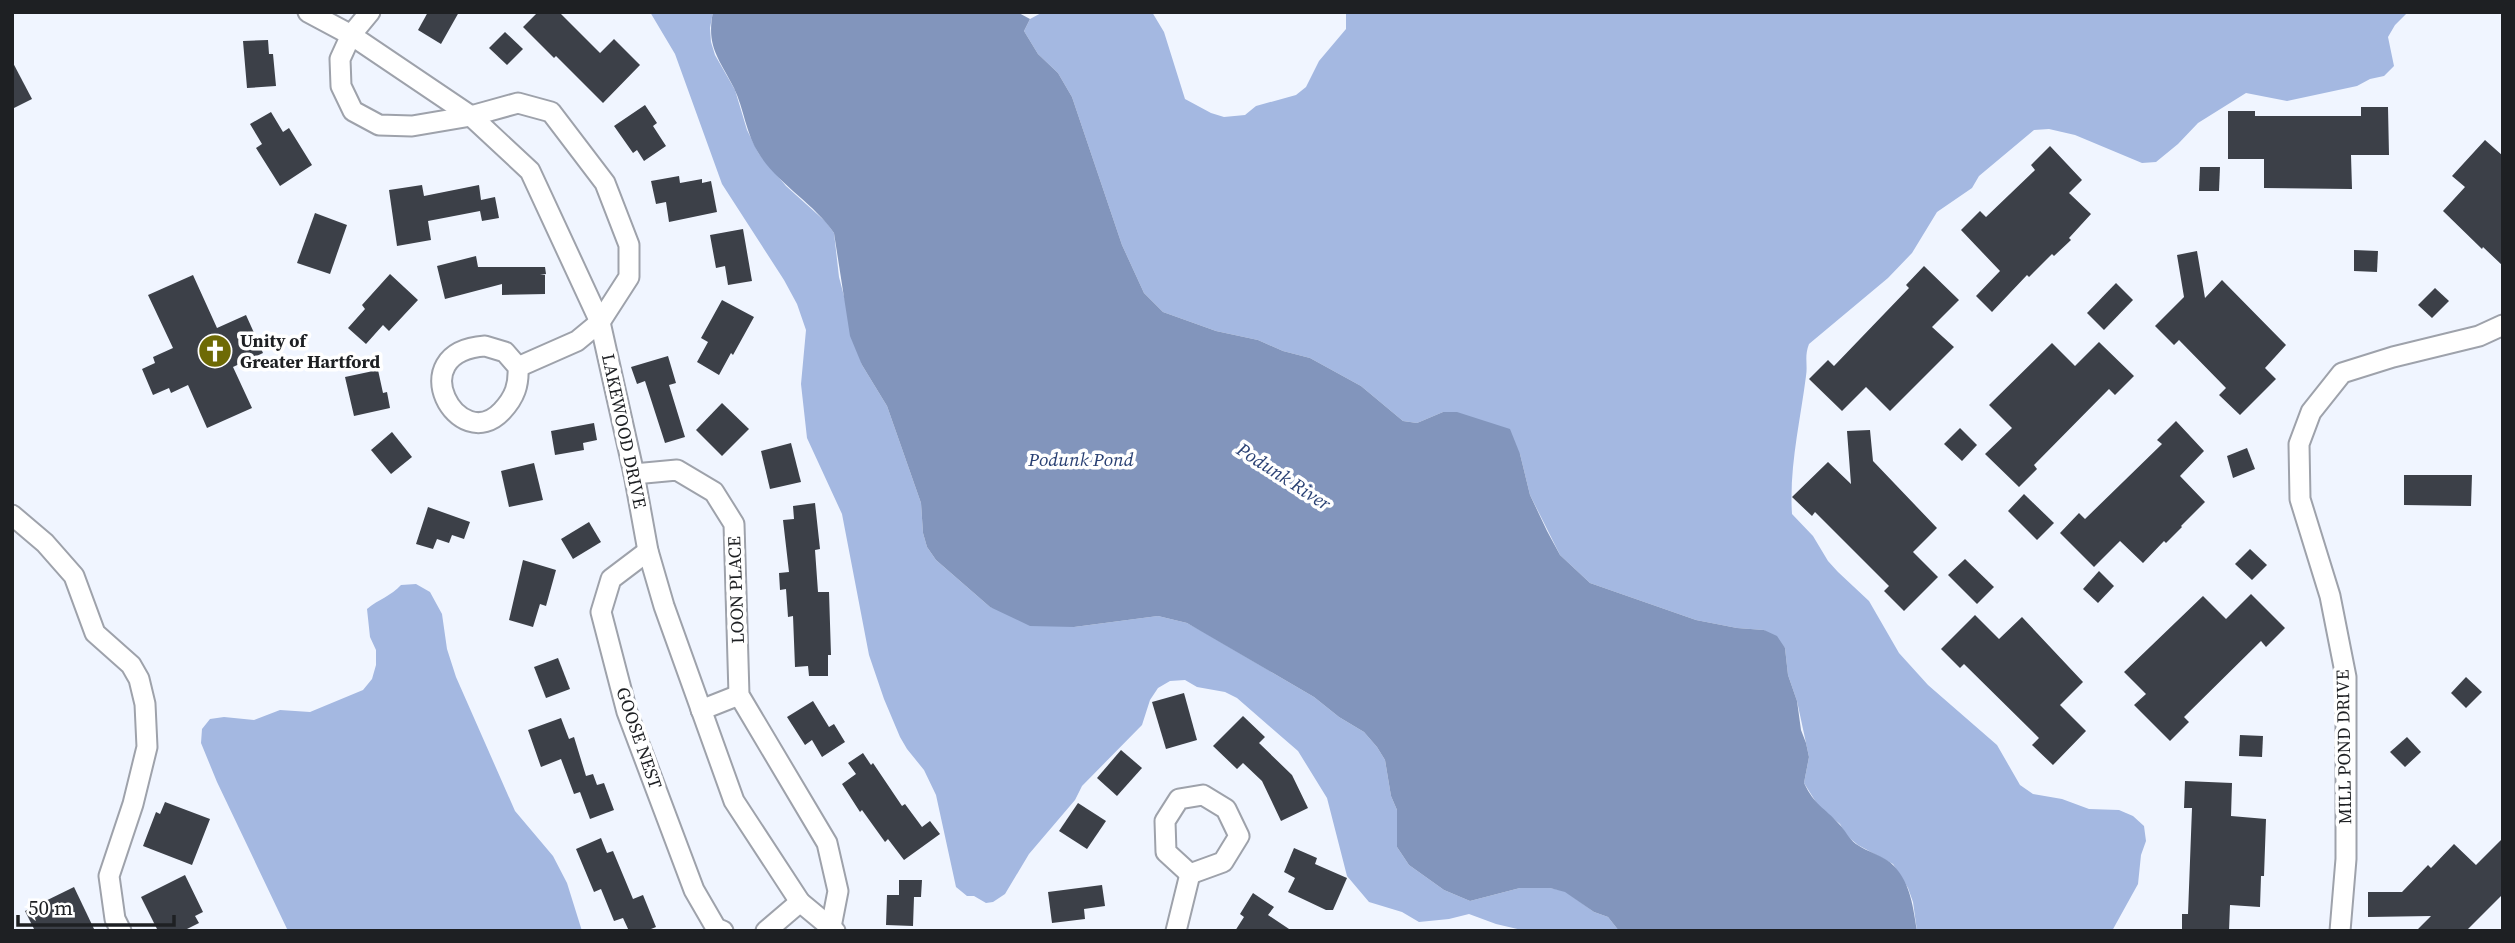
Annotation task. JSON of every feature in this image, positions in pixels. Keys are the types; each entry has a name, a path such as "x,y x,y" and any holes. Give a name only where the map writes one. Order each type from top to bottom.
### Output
{"street":[{"name":"LAKEWOOD DRIVE","path":"308,12 351,35 471,116 530,171 600,322 648,551 664,606 734,801 800,902 833,929"},
{"path":"370,12 351,35 340,59 341,86 353,111 379,125 412,126 471,116 518,103 551,112 605,183 629,245 629,277 600,322 577,341 518,367"},
{"name":"MILL POND DRIVE","path":"2340,931 2346,859 2346,677 2330,596 2300,499 2299,444 2311,412 2342,373 2393,357 2479,336 2503,325"},
{"name":"LOON PLACE","path":"634,474 677,470 714,492 734,524 739,695 827,843 838,891 833,929"},
{"path":"12,515 45,543 74,576 95,633 131,665 139,679 145,704 147,747 133,804 109,876 115,919 121,931"},
{"name":"GOOSE NEST","path":"648,551 611,579 601,612 627,712 694,890 716,928 723,931"},
{"path":"701,710 739,695"},
{"path":"1176,931 1190,874"},
{"path":"766,931 800,902"}],"shaded area":[{"path":"650,12 713,12 710,28 715,55 735,90 747,130 759,154 786,186 826,222 834,233 839,277 862,365 887,406 921,503 927,547 936,560 990,607 1074,627 1158,616 1187,623 1200,630 1314,697 1364,732 1385,760 1391,796 1397,810 1397,847 1409,865 1444,890 1470,901 1520,888 1565,891 1594,912 1608,917 1619,931 1526,931 1469,914 1419,922 1402,912 1369,902 1347,876 1327,798 1298,751 1237,698 1225,692 1197,687 1185,680 1170,681 1158,688 1150,700 1142,725 1082,786 1075,800 1029,854 1005,894 986,903 974,896 967,896 956,887 936,795 924,770 900,737 884,699 869,655 842,514 807,438 801,384 806,330 797,304 722,184 675,54"},
{"path":"1043,12 1152,12 1164,32 1185,99 1224,117 1245,115 1256,106 1296,95 1306,87 1319,61 1346,29 1346,12 2408,12 2388,37 2394,66 2384,76 2357,86 2287,101 2246,93 2198,123 2156,162 2142,163 2075,135 2049,129 2034,130 1979,176 1972,188 1937,212 1912,253 1888,278 1809,344 1794,462 1792,514 1813,536 1828,561 1869,601 1899,653 1928,685 1997,745 2020,785 2033,794 2062,799 2089,809 2119,810 2133,816 2144,826 2146,841 2141,855 2138,884 2112,931 1917,931 1908,888 1893,864 1847,836 1840,824 1819,807 1804,783 1809,757 1797,701 1788,675 1785,648 1764,630 1696,620 1590,583 1560,555 1530,495 1520,454 1443,412 1417,423 1403,421 1361,386 1310,358 1283,351 1258,340 1216,331 1163,312 1144,293 1122,245 1072,97 1058,73 1038,54 1024,31 1030,19"},
{"path":"416,584 430,592 442,614 447,649 456,677 515,811 553,856 567,883 582,931 288,931 217,782 201,743 202,729 210,719 224,717 254,720 280,710 310,712 363,690 372,679 376,665 376,650 370,637 367,609 401,585"}],"water":[{"name":"Podunk Pond","path":"713,12 1017,12 1030,19 1024,31 1038,54 1058,73 1072,97 1122,245 1144,293 1163,312 1216,331 1258,340 1283,351 1310,358 1361,386 1403,421 1417,423 1443,412 1457,412 1510,429 1520,454 1530,495 1547,531 1560,555 1590,583 1696,620 1764,630 1777,636 1785,648 1788,675 1797,701 1801,730 1809,757 1804,783 1816,802 1853,842 1886,859 1900,873 1910,897 1917,931 1619,931 1608,917 1594,912 1565,892 1550,888 1520,888 1470,901 1444,890 1409,865 1397,847 1397,810 1391,796 1385,760 1364,732 1314,697 1187,623 1158,616 1074,627 1030,626 990,607 936,560 927,547 921,503 887,406 862,365 850,336 834,233 817,212 776,175 759,154 734,88 713,44"}],"building":[{"path":"428,12 459,12 441,44 418,30"},
{"path":"538,12 559,12 600,53 614,39 640,65 603,103 523,27"},
{"path":"505,32 523,49 507,65 489,48"},
{"path":"268,40 269,54 273,54 276,86 247,88 243,41"},
{"path":"12,61 32,99 12,109"},
{"path":"645,105 657,123 653,126 666,146 644,161 637,150 633,153 614,126"},
{"path":"2361,107 2388,107 2389,155 2351,155 2352,189 2264,188 2264,159 2228,159 2228,111 2255,111 2255,116 2361,116"},
{"path":"271,112 283,132 289,128 312,165 280,186 256,148 262,144 250,124"},
{"path":"2485,140 2503,156 2503,266 2443,211 2465,187 2452,176"},
{"path":"2050,146 2082,180 2069,193 2091,214 2069,238 2071,240 2029,277 2027,275 1992,312 1976,296 2000,271 1961,230 1980,211 1986,217 2035,170 2031,165"},
{"path":"2200,167 2220,167 2219,191 2199,191"},
{"path":"679,176 680,183 702,179 702,183 711,181 717,212 669,222 666,202 656,204 651,181"},
{"path":"422,185 424,196 479,185 481,200 495,197 499,218 482,221 480,211 428,221 431,240 397,246 389,190"},
{"path":"315,213 347,225 330,274 297,263"},
{"path":"743,229 752,281 728,285 725,266 716,268 710,235"},
{"path":"2354,250 2378,251 2377,272 2354,271"},
{"path":"2197,251 2205,298 2222,280 2286,345 2265,368 2276,379 2240,415 2219,395 2226,388 2179,340 2174,345 2155,326 2184,297 2177,255"},
{"path":"476,256 478,267 545,267 546,274 540,275 545,275 545,294 502,295 502,284 445,299 437,266"},
{"path":"1924,266 1959,300 1932,327 1954,347 1890,411 1866,387 1842,411 1809,379 1828,360 1834,366 1909,288 1906,285"},
{"path":"390,274 418,300 389,331 383,325 366,344 348,328 365,309 362,305"},
{"name":"Unity of Greater Hartford","path":"193,275 217,328 246,315 263,353 233,367 252,408 207,428 188,385 171,393 169,388 153,395 142,369 155,363 153,357 173,348 148,295"},
{"path":"2116,283 2133,300 2104,330 2087,313"},
{"path":"2435,288 2449,301 2432,318 2418,305"},
{"path":"722,300 754,317 719,375 697,362 708,342 701,338"},
{"path":"2099,342 2134,376 2115,395 2109,389 2034,465 2037,469 2019,487 1985,454 2012,428 1989,405 2052,343 2075,366"},
{"path":"668,356 676,383 669,385 685,437 665,443 645,381 637,384 631,367"},
{"path":"378,370 383,393 387,392 390,408 354,416 345,377"},
{"path":"722,403 749,429 722,456 696,430"},
{"path":"2176,421 2204,451 2180,476 2205,502 2143,563 2120,541 2094,567 2060,533 2079,513 2085,519 2162,444 2157,440"},
{"path":"594,423 597,440 583,443 584,450 555,455 551,431"},
{"path":"1960,428 1977,445 1962,461 1944,444"},
{"path":"1870,430 1873,461 1937,528 1913,552 1938,577 1904,611 1884,591 1889,586 1815,512 1812,516 1792,497 1828,462 1851,484 1847,431"},
{"path":"392,432 412,457 391,474 371,450"},
{"path":"791,443 801,482 770,489 761,451"},
{"path":"2247,448 2255,469 2233,478 2227,456"},
{"path":"534,463 543,500 509,507 501,471"},
{"path":"2404,475 2472,475 2471,506 2404,505"},
{"path":"2024,494 2054,523 2037,540 2008,511"},
{"path":"815,503 820,549 815,550 818,592 829,592 831,655 828,655 828,676 809,676 808,666 795,667 793,616 788,617 786,589 780,590 779,573 789,572 783,520 794,519 793,506"},
{"path":"428,507 470,522 464,539 452,535 449,543 437,539 433,549 416,544"},
{"path":"589,522 601,542 573,559 561,539"},
{"path":"2250,549 2267,565 2252,580 2235,564"},
{"path":"1965,559 1994,587 1977,604 1948,575"},
{"path":"523,560 556,570 546,606 540,604 533,627 509,620"},
{"path":"2099,571 2114,586 2098,603 2083,589"},
{"path":"2251,594 2285,628 2266,647 2261,641 2184,717 2189,722 2170,741 2134,705 2146,694 2124,672 2203,596 2226,619"},
{"path":"1975,615 1999,639 2022,617 2083,682 2060,705 2086,731 2053,765 2032,745 2039,738 1964,664 1960,668 1941,649"},
{"path":"558,658 570,689 546,698 534,667"},
{"path":"2466,677 2482,692 2466,708 2451,693"},
{"path":"1184,693 1197,740 1166,749 1152,702"},
{"path":"813,701 829,727 834,724 845,742 822,757 812,740 805,745 787,717"},
{"path":"1243,716 1265,737 1259,743 1292,775 1308,808 1281,821 1262,781 1243,763 1237,769 1213,746"},
{"path":"561,718 569,739 574,737 586,776 593,774 597,785 604,783 614,810 590,819 580,792 574,794 561,759 541,767 528,730"},
{"path":"2240,735 2263,736 2262,757 2239,756"},
{"path":"2407,737 2421,752 2405,767 2390,752"},
{"path":"1121,750 1142,768 1117,796 1097,778"},
{"path":"863,753 871,765 873,763 902,806 905,804 922,827 930,821 940,834 904,860 888,839 885,842 862,810 860,812 842,784 856,774 848,763"},
{"path":"2185,781 2232,783 2231,816 2266,819 2260,907 2230,905 2229,931 2182,931 2182,914 2188,914 2192,808 2184,808"},
{"path":"165,802 210,819 192,865 143,846 156,812 160,814"},
{"path":"1078,803 1106,821 1087,849 1059,831"},
{"path":"601,838 607,853 613,851 633,899 643,895 656,927 646,931 629,931 623,918 614,921 601,889 594,892 576,849"},
{"path":"2503,838 2503,894 2466,931 2416,931 2431,916 2368,917 2368,892 2402,892 2428,865 2431,868 2454,844 2476,865"},
{"path":"1294,848 1317,858 1315,864 1347,878 1333,910 1326,910 1288,892 1295,878 1284,872"},
{"path":"185,875 203,912 195,916 199,923 183,931 158,931 141,897"},
{"path":"899,880 922,880 921,897 914,897 913,926 886,925 887,895 899,895"},
{"path":"1102,885 1105,906 1084,909 1085,919 1052,923 1048,892"},
{"path":"74,887 95,931 35,931 25,911"},
{"path":"1253,893 1274,907 1268,915 1292,931 1235,931 1244,917 1240,914"}],"place":[{"name":"Unity of Greater Hartford","path":"215,351"}],"water label":[{"name":"Podunk River","path":"1284,476"}]}
